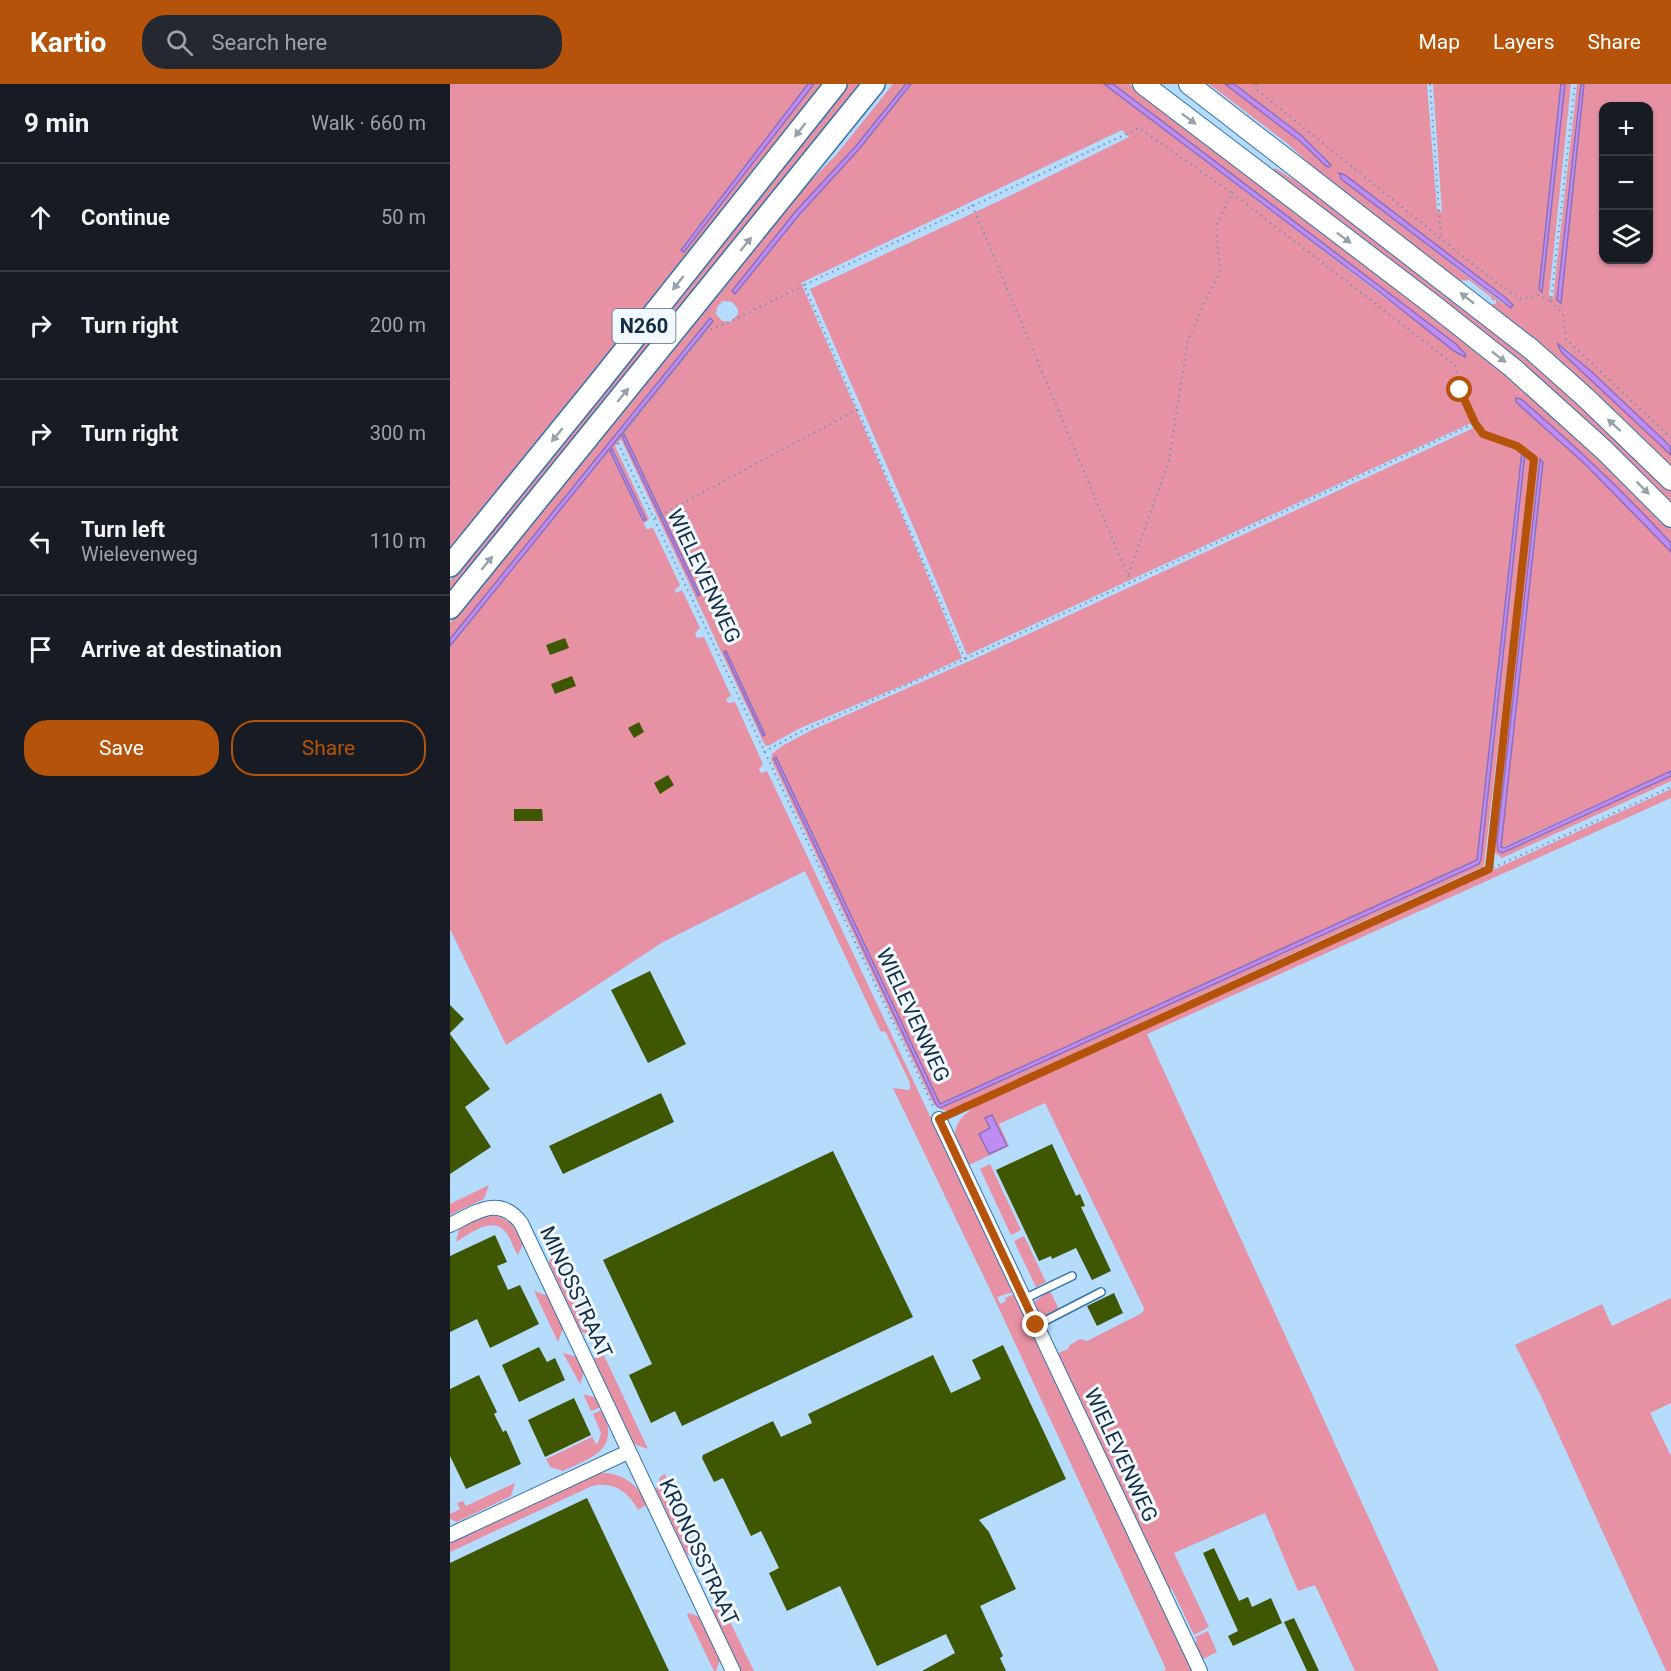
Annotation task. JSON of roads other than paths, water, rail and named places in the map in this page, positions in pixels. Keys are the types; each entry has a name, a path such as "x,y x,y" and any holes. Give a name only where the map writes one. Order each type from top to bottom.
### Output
{"main road":[{"name":"N260","path":"450,566 836,84"},
{"name":"N260","path":"450,608 874,84"},
{"path":"1143,84 1513,368 1604,450 1671,517"},
{"path":"1189,84 1516,336 1671,480"}],"street":[{"name":"WIELEVENWEG","path":"939,1119 1200,1671"},
{"name":"MINOSSTRAAT","path":"450,1225 486,1208 507,1209 515,1216 526,1233 628,1452"},
{"path":"450,1535 628,1452"},
{"name":"KRONOSSTRAAT","path":"628,1452 733,1671"}],"lane":[{"path":"1024,1299 1072,1276"},
{"path":"1036,1325 1101,1292"}]}
